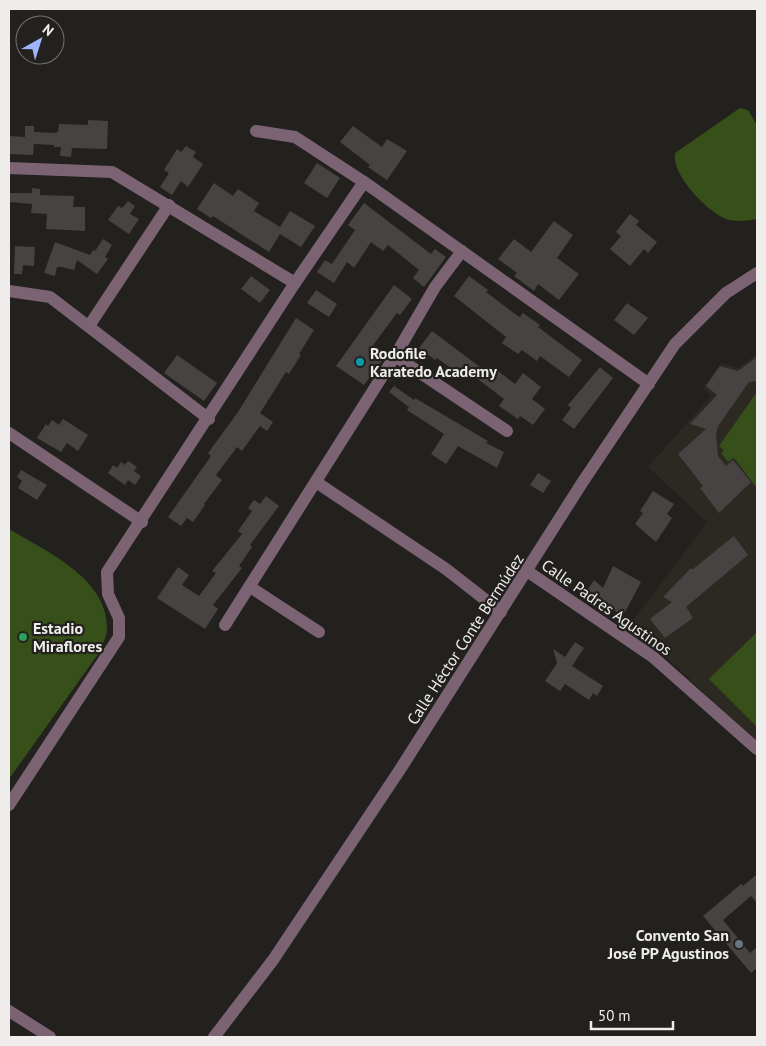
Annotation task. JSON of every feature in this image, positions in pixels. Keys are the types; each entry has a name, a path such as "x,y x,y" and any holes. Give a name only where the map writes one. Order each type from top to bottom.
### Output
{"street":[{"path":"256,131 295,137 364,182 649,384"},
{"path":"9,168 112,172 295,283"},
{"path":"9,805 119,637 119,618 108,594 107,572 142,522 295,283 364,182"},
{"path":"89,326 169,205"},
{"path":"225,626 395,356 435,287 462,251"},
{"name":"Calle Héctor Conte Bermúdez","path":"214,1037 273,960 396,776 582,482 675,344 726,293 757,273"},
{"path":"9,291 45,295 89,326 209,419"},
{"path":"395,356 507,432"},
{"path":"9,433 142,522"},
{"path":"316,482 446,569 501,612"},
{"name":"Calle Padres Agustinos","path":"527,571 653,657 757,749"},
{"path":"250,587 319,632"},
{"path":"9,1011 50,1037"}],"shaded area":[{"path":"757,354 757,744 675,665 628,627 707,522 648,467 711,396 703,388 721,363 738,368"}],"green space":[{"path":"740,108 748,110 757,125 757,219 733,221 718,215 700,201 684,181 675,162 675,153"},
{"path":"757,392 756,487 735,459 733,458 728,462 721,453 724,450 719,446"},
{"path":"9,529 56,557 85,580 97,594 104,610 107,628 101,650 9,779"},
{"path":"757,632 757,727 709,679"}],"building":[{"path":"88,120 108,121 107,149 72,148 71,157 60,156 61,147 34,144 33,155 9,154 9,136 25,137 25,126 34,126 34,132 55,133 58,132 59,124 88,125"},
{"path":"353,126 382,147 387,139 407,151 387,180 368,167 370,165 340,142"},
{"path":"186,146 196,152 193,157 203,164 188,187 181,181 172,195 160,187 169,173 164,170 177,149 181,152"},
{"path":"317,163 340,178 327,198 304,183"},
{"path":"214,183 233,196 238,189 259,203 254,211 280,227 290,211 315,226 301,247 280,234 269,252 213,216 211,218 197,209"},
{"path":"32,188 40,189 40,195 74,196 73,207 85,207 85,231 46,229 47,214 31,213 32,204 9,202 9,193 32,193"},
{"path":"128,201 135,206 130,214 139,219 129,234 108,220 118,206 122,208"},
{"path":"364,203 431,254 435,249 446,257 424,287 413,278 419,270 388,245 383,251 371,242 354,268 347,262 334,283 317,272 325,260 332,264 355,230 348,225"},
{"path":"630,214 639,221 636,225 657,242 648,253 644,249 630,266 610,249 621,236 616,232"},
{"path":"554,221 573,235 557,258 579,274 559,300 538,284 534,291 514,276 517,273 498,259 514,239 531,252"},
{"path":"103,239 112,245 105,257 108,259 97,274 77,260 74,270 57,267 55,276 44,273 55,242 90,255"},
{"path":"15,246 35,247 34,266 23,265 22,274 14,274"},
{"path":"251,276 270,290 260,303 241,289"},
{"path":"469,276 488,290 486,292 515,314 520,317 523,313 540,325 538,327 582,360 569,377 540,356 537,361 522,350 518,354 502,343 506,337 454,296"},
{"path":"394,285 412,299 400,315 397,313 371,348 384,358 364,385 336,366"},
{"path":"316,290 337,304 329,317 307,303"},
{"path":"627,303 648,318 634,335 614,320"},
{"path":"296,318 314,330 289,374 286,372 260,413 273,422 267,431 260,426 242,451 237,447 216,475 222,480 193,522 187,518 181,526 168,517 211,456 208,453 238,412"},
{"path":"432,331 488,373 493,367 515,384 523,373 541,387 532,399 545,409 533,425 520,416 518,419 499,406 504,399 470,373 466,379 437,358 435,360 419,348"},
{"path":"177,355 217,383 204,401 164,373"},
{"path":"757,357 757,381 749,382 718,426 716,435 718,456 726,466 733,460 751,482 719,513 700,488 703,486 678,454 706,429 690,424 717,395 706,386 720,366 738,371"},
{"path":"600,367 613,378 574,429 562,420 571,408 568,405"},
{"path":"394,386 414,400 415,398 488,441 486,443 504,452 497,468 458,446 446,464 431,454 444,434 407,410 409,407 389,392"},
{"path":"63,419 88,435 78,451 67,443 61,452 37,438 46,424 48,426 52,420 59,425"},
{"path":"128,461 137,467 134,471 141,476 135,485 128,480 125,485 108,473 113,465 117,468 121,462 125,465"},
{"path":"21,470 47,485 37,500 18,488 22,481 17,477"},
{"path":"538,473 551,481 543,493 530,485"},
{"path":"653,491 674,504 667,514 672,518 656,542 635,524 643,513 640,511"},
{"path":"266,496 279,506 250,545 252,547 239,566 242,568 213,605 218,609 205,629 157,598 178,567 189,575 182,585 199,596 216,573 212,571 242,534 238,531 252,511 248,508 254,500 260,504"},
{"path":"734,536 748,555 686,607 693,618 665,638 650,619 672,602 663,597 690,569 693,569"},
{"path":"613,566 641,582 623,616 586,592 594,580 603,588"},
{"path":"575,642 584,648 572,666 603,686 597,696 593,693 589,700 565,684 560,691 545,681 557,663 553,649 565,657"},
{"path":"757,874 757,903 751,896 723,920 750,953 757,947 757,968 751,973 703,916 741,884 743,886"}],"place":[{"name":"Rodofile Karatedo Academy","path":"360,362"},
{"name":"Estadio Miraflores","path":"23,637"},
{"name":"Convento San José PP Agustinos","path":"739,944"}]}
